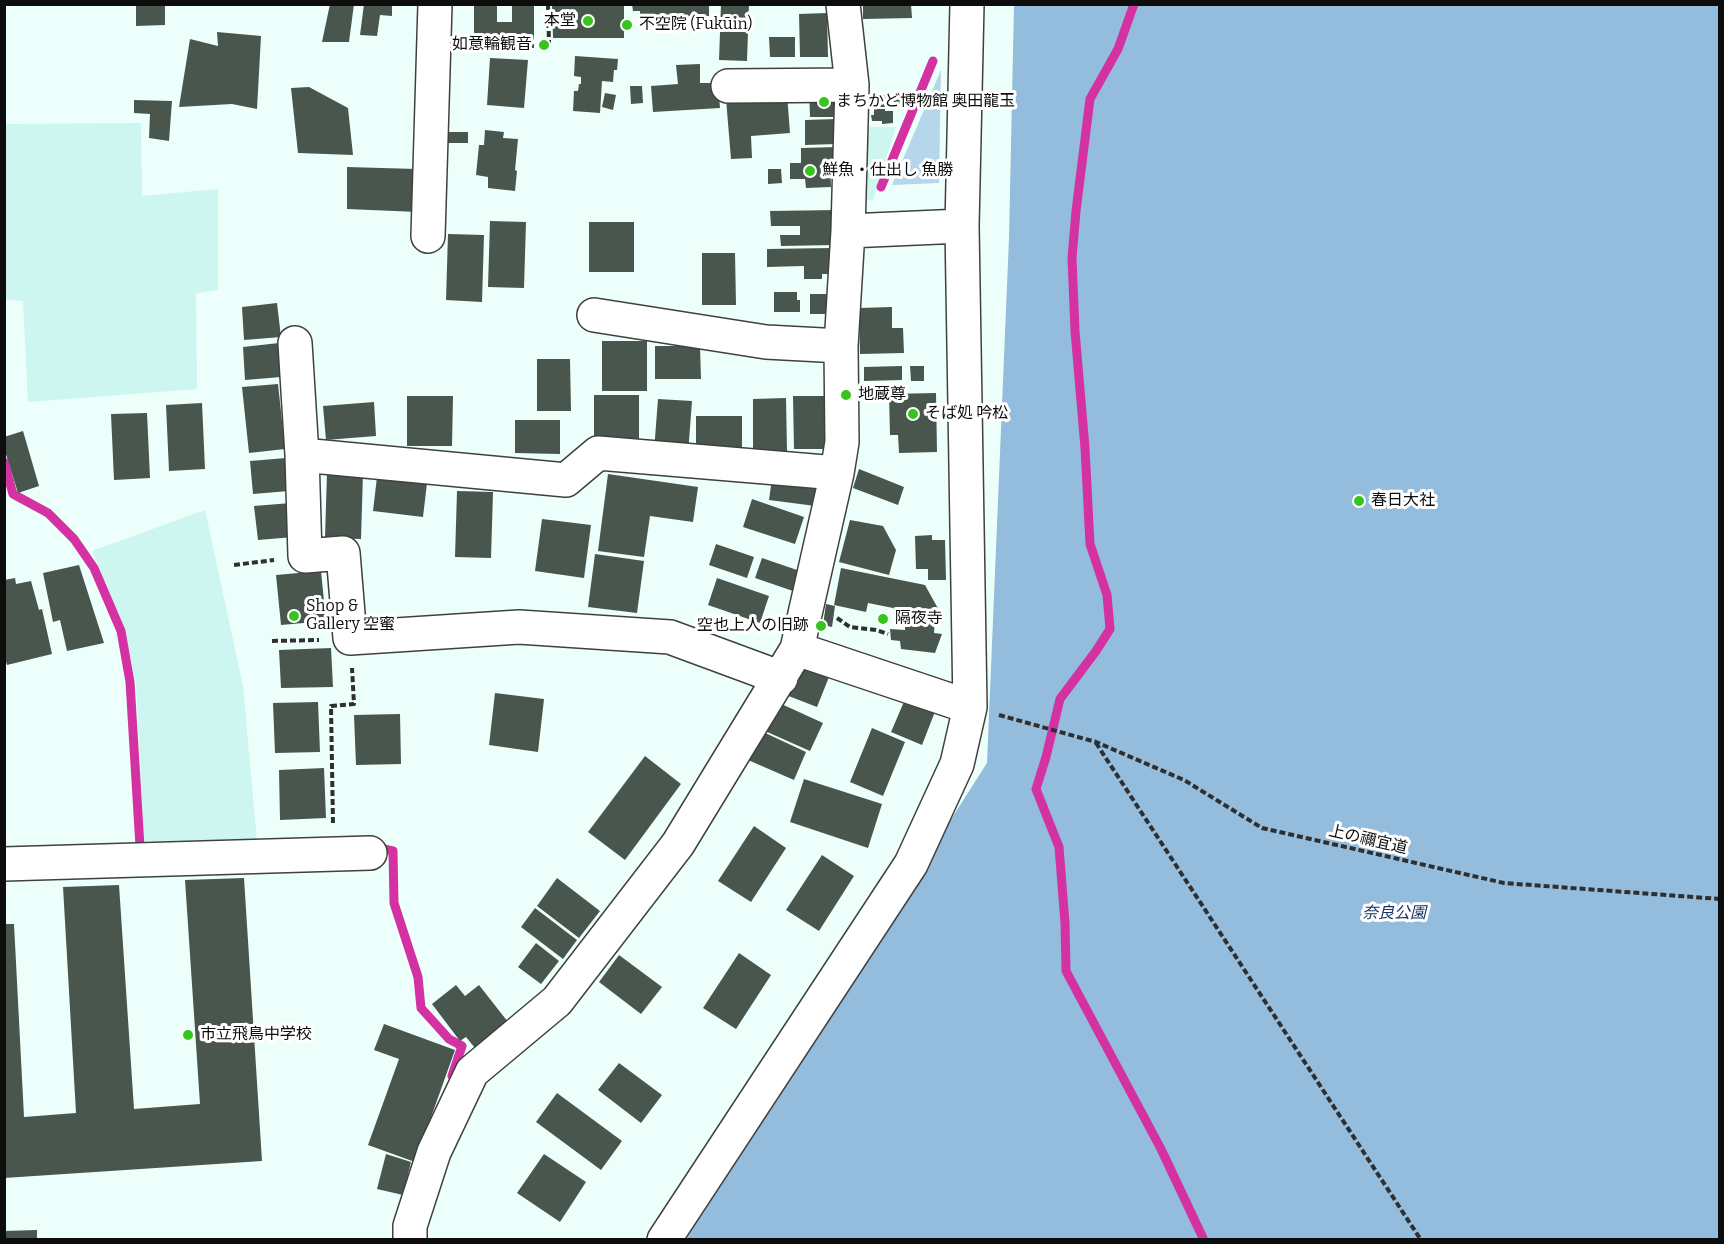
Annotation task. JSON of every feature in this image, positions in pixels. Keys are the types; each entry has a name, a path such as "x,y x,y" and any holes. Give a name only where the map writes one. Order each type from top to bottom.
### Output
{"street":[{"path":"428,236 435,4"},
{"path":"410,1239 410,1226 434,1152 472,1072 557,1001 678,844 797,649 842,442 841,346 848,231 852,84 843,4"},
{"path":"664,1239 911,864 957,764 970,707 962,226 967,4"},
{"path":"729,86 852,84"},
{"path":"848,231 962,226"},
{"path":"594,315 765,342 841,346"},
{"path":"295,343 305,556 343,553 350,639 519,627 670,637 781,678"},
{"path":"302,455 566,480 598,453 837,473"},
{"path":"797,649 970,707"},
{"path":"4,864 370,853"}],"path":[{"path":"548,4 549,43"},
{"path":"234,565 305,556"},
{"path":"833,616 850,627 888,634"},
{"path":"272,641 350,639 354,704 331,706 333,833"},
{"name":"上の禰宜道","path":"1033,724 1096,742 1184,780 1262,828 1504,883 1719,898"},
{"path":"1096,742 1421,1239"}],"shaded area":[{"path":"941,70 939,183 892,185"},
{"path":"141,123 142,196 218,189 218,290 196,293 197,389 28,402 23,301 5,299 5,124"},
{"path":"861,127 896,127 873,200 858,199"},
{"path":"205,510 243,686 257,841 144,841 136,684 125,629 92,551"}],"green space":[{"name":"奈良公園","path":"1014,5 1719,5 1719,1239 686,1240 724,1174 987,763 1009,238"}],"building":[{"path":"136,4 165,4 165,25 136,26"},
{"path":"330,4 354,4 349,42 322,42"},
{"path":"364,4 392,4 392,16 380,15 377,36 360,35"},
{"path":"474,4 497,4 497,22 512,22 512,5 534,5 534,48 474,49"},
{"name":"本堂","path":"552,4 624,4 624,38 553,38"},
{"path":"632,4 709,4 709,16 640,17 640,11 633,11"},
{"path":"721,4 749,4 747,61 719,60"},
{"path":"863,4 911,4 912,18 863,19"},
{"path":"827,13 828,57 800,57 799,14"},
{"path":"217,32 261,36 257,109 232,104 179,107 190,39 218,46"},
{"path":"769,37 795,37 795,57 770,57"},
{"path":"575,56 618,59 613,82 602,81 600,113 573,111 574,91 578,91 579,84 581,84 581,77 574,76"},
{"path":"490,58 528,60 524,108 487,105"},
{"path":"700,64 700,83 718,83 720,108 653,112 651,86 678,84 676,65"},
{"path":"630,86 642,86 643,103 631,104"},
{"name":"まちかど博物館 奥田龍玉","path":"839,86 839,117 810,117 809,87"},
{"path":"309,87 348,108 353,155 298,153 291,88"},
{"path":"605,93 616,95 613,110 602,107"},
{"path":"787,94 790,133 751,136 752,158 731,159 726,99"},
{"path":"878,95 904,98 904,107 878,107"},
{"path":"134,100 172,101 169,141 149,138 150,114 134,113"},
{"path":"874,109 893,111 893,123 882,124 882,121 872,121 871,115 874,115"},
{"path":"837,119 837,144 805,145 805,120"},
{"path":"485,130 504,132 503,138 518,139 515,191 488,188 488,177 476,175 479,145 484,145"},
{"path":"447,132 468,132 468,143 447,143"},
{"name":"鮮魚・仕出し 魚勝","path":"838,147 839,160 830,160 831,187 806,188 805,179 790,179 790,163 801,163 801,148"},
{"path":"347,167 417,169 418,212 347,209"},
{"path":"768,169 781,169 782,183 768,184"},
{"path":"837,210 835,245 781,246 780,235 800,235 800,226 771,226 770,211"},
{"path":"490,221 526,222 524,288 488,287"},
{"path":"589,222 634,222 634,272 589,272"},
{"path":"448,234 484,235 482,302 446,300"},
{"path":"832,248 832,274 822,274 822,279 804,279 804,266 767,267 767,249"},
{"path":"702,253 735,253 736,305 702,305"},
{"path":"774,292 797,292 800,312 774,312"},
{"path":"810,294 829,294 830,314 810,314"},
{"path":"277,303 281,337 244,340 242,307"},
{"path":"892,307 892,328 903,328 904,353 860,354 859,308"},
{"path":"602,341 647,341 647,391 602,391"},
{"path":"279,343 281,377 245,380 243,347"},
{"path":"655,346 700,346 701,379 655,379"},
{"path":"537,359 570,359 571,411 537,411"},
{"path":"902,366 902,380 864,381 864,367"},
{"path":"910,366 924,366 924,381 911,381"},
{"path":"278,384 285,449 249,453 242,387"},
{"name":"そば処 吟松","path":"936,393 937,452 899,453 898,435 890,435 889,394"},
{"path":"594,395 639,395 639,445 594,445"},
{"path":"407,396 453,396 452,446 407,446"},
{"path":"793,396 827,396 827,449 794,449"},
{"path":"786,398 787,451 753,451 753,399"},
{"path":"658,399 692,401 688,454 654,451"},
{"path":"374,402 376,436 326,440 323,406"},
{"path":"202,403 205,469 169,471 166,405"},
{"path":"147,413 150,478 114,480 111,414"},
{"path":"696,416 742,416 742,449 696,449"},
{"path":"515,420 560,420 560,454 515,453"},
{"path":"23,431 39,486 18,493 4,448 4,437"},
{"path":"286,458 289,491 253,494 250,461"},
{"path":"859,469 904,487 898,505 853,488"},
{"path":"773,471 827,479 823,507 769,500"},
{"path":"327,472 363,473 361,539 325,538"},
{"path":"608,474 698,487 693,522 650,516 644,557 598,551"},
{"path":"377,477 427,483 423,517 373,511"},
{"path":"457,491 493,492 491,558 455,557"},
{"path":"752,499 804,517 795,544 743,527"},
{"path":"291,503 294,537 258,540 254,506"},
{"path":"542,519 591,525 584,578 535,571"},
{"path":"850,520 883,526 896,550 889,575 839,562"},
{"path":"932,535 932,540 945,540 946,580 928,580 928,569 916,569 915,536"},
{"path":"716,544 754,557 747,578 709,565"},
{"path":"595,554 644,561 637,613 588,607"},
{"path":"762,558 800,571 793,591 755,578"},
{"path":"79,565 104,643 67,651 60,620 53,622 43,573"},
{"path":"841,568 925,585 940,612 935,616 934,633 942,634 935,653 901,649 900,641 891,640 890,629 905,630 905,615 893,615 893,608 868,603 866,612 834,605"},
{"path":"321,571 326,621 281,625 276,575"},
{"path":"15,578 16,584 31,581 39,610 42,609 52,654 7,665 4,655 4,580"},
{"path":"717,578 769,596 760,623 708,605"},
{"path":"826,604 835,606 832,627 823,625"},
{"path":"331,648 333,687 281,688 279,650"},
{"path":"801,660 831,672 817,707 786,695"},
{"path":"495,693 544,699 538,752 489,745"},
{"path":"906,697 936,709 922,745 891,732"},
{"path":"318,702 320,752 275,753 273,703"},
{"path":"777,702 823,723 810,751 765,731"},
{"path":"400,714 401,764 356,765 354,715"},
{"path":"872,728 905,742 883,796 850,782"},
{"path":"761,731 806,752 794,780 748,760"},
{"path":"645,756 681,784 625,860 588,832"},
{"path":"324,768 326,818 280,820 279,770"},
{"path":"804,779 882,804 868,848 790,822"},
{"path":"754,826 786,848 751,902 718,881"},
{"path":"822,855 854,876 819,931 786,910"},
{"path":"244,878 262,1161 4,1178 4,924 14,924 24,1117 76,1113 63,887 119,885 134,1109 200,1104 185,880"},
{"path":"557,878 600,911 579,938 537,906"},
{"path":"535,908 577,940 563,959 521,927"},
{"path":"536,943 559,961 541,984 518,967"},
{"path":"739,953 771,975 736,1029 703,1008"},
{"path":"619,955 662,987 641,1014 599,982"},
{"path":"456,985 465,996 479,985 508,1022 475,1048 466,1037 460,1041 432,1004"},
{"path":"384,1024 455,1050 415,1162 368,1145 399,1059 374,1050"},
{"path":"619,1063 662,1095 641,1123 598,1090"},
{"path":"557,1093 622,1141 601,1170 536,1122"},
{"path":"386,1154 411,1162 403,1195 377,1189"},
{"path":"544,1154 586,1182 560,1222 517,1193"},
{"path":"37,1230 37,1240 4,1240 4,1231"}],"waterway":[{"path":"1134,4 1118,49 1090,99 1072,258 1090,544 1107,595 1110,629 1060,699 1036,789 1059,847 1066,971 1161,1149 1203,1238"},
{"path":"881,187 933,61"},
{"path":"4,462 13,494 48,513 74,539 94,568 121,631 130,682 140,847 149,847"},
{"path":"375,847 393,851 394,903 418,977 421,1008 449,1039 462,1046 452,1076"}],"place":[{"name":"本堂","path":"588,21"},
{"name":"不空院 (Fukūin)","path":"627,25"},
{"name":"如意輪観音","path":"544,45"},
{"name":"まちかど博物館 奥田龍玉","path":"824,102"},
{"name":"鮮魚・仕出し 魚勝","path":"810,171"},
{"name":"地蔵尊","path":"846,395"},
{"name":"そば処 吟松","path":"913,414"},
{"name":"春日大社","path":"1359,501"},
{"name":"Shop & Gallery 空蜜","path":"294,616"},
{"name":"隔夜寺","path":"883,619"},
{"name":"空也上人の旧跡","path":"821,626"},
{"name":"市立飛鳥中学校","path":"188,1035"}]}
